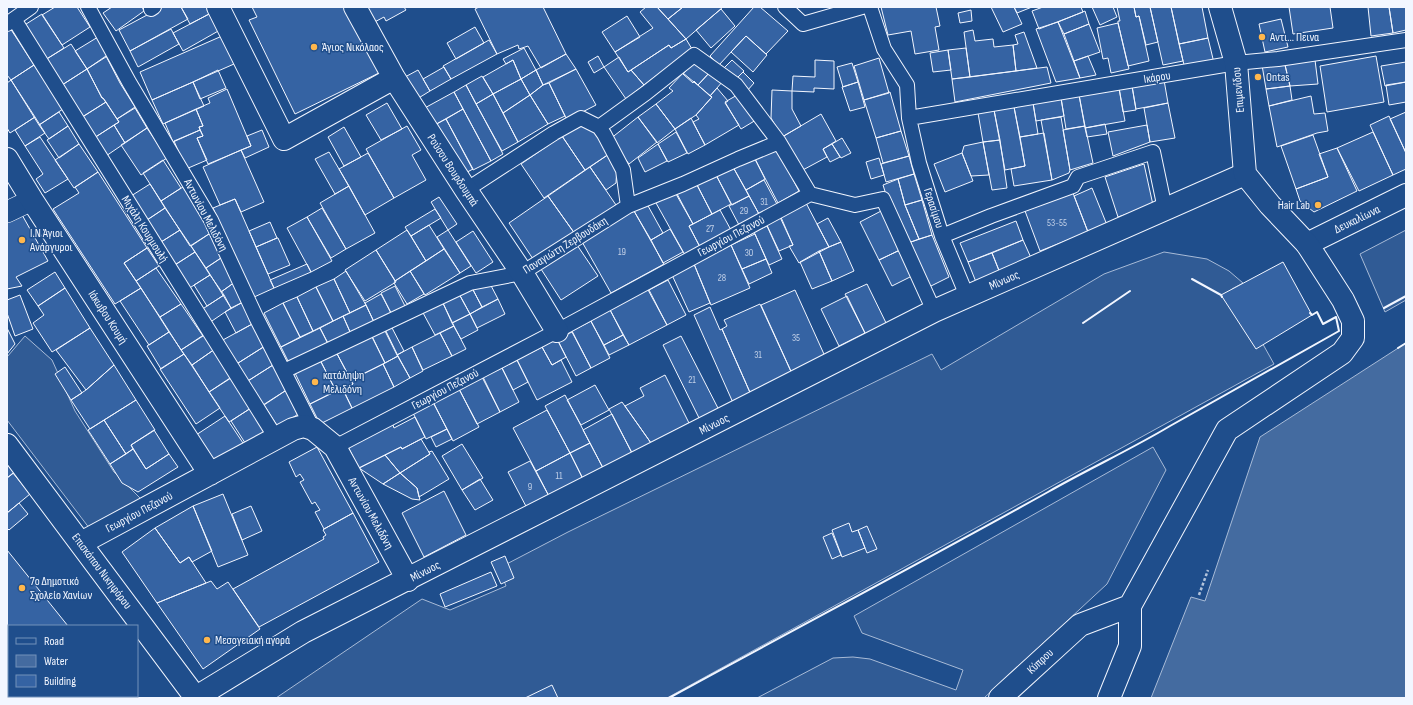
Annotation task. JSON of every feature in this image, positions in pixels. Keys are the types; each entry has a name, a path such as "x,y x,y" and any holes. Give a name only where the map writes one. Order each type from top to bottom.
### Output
{"street":[{"path":"218,7 284,139 394,78"},
{"name":"Ρούσου Βουρδουμπά","path":"355,7 394,78 466,190 522,273 557,330"},
{"name":"Επιμενίδου","path":"1220,7 1236,64 1245,174"},
{"name":"Ιάκωβου Κουμή","path":"7,159 210,474"},
{"path":"1109,698 1130,646 1130,606 1228,430 1342,353 1353,338 1353,321 1343,300 1307,244 1270,205 1245,174"},
{"name":"Μίνωος","path":"196,698 303,632 408,580 934,311 1245,174"},
{"name":"Δευκαλίωνα","path":"1307,244 1406,195"},
{"path":"7,212 32,200"},
{"name":"Γεωργίου Πεζανού","path":"81,543 293,429 304,426 313,429"},
{"path":"313,429 335,446"},
{"name":"Επισκόπου Νικηφόρου","path":"7,445 196,698"},
{"name":"Αντωνίου Μελιδόνη","path":"335,446 408,580"},
{"name":"Κύπρου","path":"1000,698 1080,625 1130,606"}],"lane":[{"path":"10,22 31,7"},
{"name":"Αντωνίου Μελιδόνη","path":"88,7 129,82 211,220 256,317 313,429"},
{"path":"785,7 803,24 862,7"},
{"name":"Γερασίμου","path":"870,7 884,49 907,85 909,118 919,163 942,236 967,296"},
{"name":"Μιχάλη Κουρμουλή","path":"10,22 276,438"},
{"name":"Ικάρου","path":"909,118 1236,64 1406,40"},
{"path":"598,127 646,93 694,55 736,85 779,142 810,194 855,205 883,199 934,311"},
{"path":"466,190 554,133 581,118 598,127 604,134 624,170 628,206"},
{"name":"Παναγιώτη Ζερβουδάκη","path":"284,371 470,283 522,273 628,206 683,184 779,142"},
{"path":"942,236 991,216 1073,186 1078,176 1152,152 1165,209"},
{"name":"Γεωργίου Πεζανού","path":"335,446 557,330 810,194"}],"path":[{"path":"1199,595 1208,570"}],"shaded area":[{"path":"1406,230 1406,300 1385,312 1360,254"},
{"path":"1164,252 1207,259 1229,271 1243,283 1232,289 1274,364 667,698 276,698 422,599 450,610 506,586 499,568 568,532 932,354 941,370 1104,274"},
{"path":"25,336 52,360 75,411 114,472 144,502 93,533 7,420 7,357"},
{"path":"1153,447 1166,470 1107,584 984,698 757,698 833,658 853,657 870,659 956,690 963,670 862,633 854,616"}],"water":[{"path":"1406,343 1406,698 1151,698 1191,597 1205,601 1260,437"}],"building":[{"path":"55,7 77,7 90,27 62,45 42,15"},
{"path":"112,7 142,7 144,11 116,31 103,13"},
{"path":"162,7 181,7 188,19 130,51 119,30"},
{"path":"181,7 207,7 211,13 190,24"},
{"name":"Άγιος Νικόλαος","path":"252,7 346,7 379,73 295,114 249,20 257,17"},
{"path":"359,7 404,7 406,10 386,21 384,17 369,25"},
{"path":"479,7 543,7 566,54 541,68 528,46 519,49 518,45 497,54 475,9"},
{"path":"646,7 657,7 686,39 671,48 669,45 628,72 615,52 653,28 640,12"},
{"path":"657,7 683,7 668,19"},
{"path":"683,7 723,7 686,39 668,19"},
{"path":"754,7 760,7 788,31 766,54 746,36 719,65 710,56"},
{"path":"881,7 936,7 940,26 935,27 939,50 915,54 911,31 888,35"},
{"path":"991,7 1014,7 1022,24 1003,32"},
{"path":"1014,7 1032,7 1017,13"},
{"path":"1043,7 1081,7 1083,12 1039,29 1032,11"},
{"path":"1092,7 1113,7 1117,17 1100,25"},
{"path":"1117,7 1134,7 1136,17 1139,16 1149,61 1128,66 1118,23 1118,21 1120,21"},
{"path":"1134,7 1150,7 1158,42 1146,45 1139,16 1136,17"},
{"path":"1150,7 1171,7 1183,61 1163,65"},
{"path":"1171,7 1202,7 1208,38 1179,44"},
{"path":"1289,7 1330,7 1333,28 1293,34"},
{"path":"1368,7 1389,7 1393,33 1371,36"},
{"path":"1389,7 1406,7 1406,30 1393,33"},
{"path":"721,9 735,26 711,48 696,30"},
{"path":"971,10 972,21 960,23 958,13"},
{"path":"1085,11 1089,24 1064,34 1058,22"},
{"path":"211,13 220,30 183,51 173,33"},
{"path":"42,14 64,48 45,60 23,26"},
{"path":"627,16 640,37 615,52 602,32"},
{"path":"1281,19 1288,47 1265,52 1259,24"},
{"path":"1058,22 1080,78 1056,82 1036,29"},
{"path":"1118,23 1129,69 1111,73 1108,58 1103,59 1097,28"},
{"path":"1089,24 1100,52 1074,61 1064,34"},
{"path":"475,27 484,43 456,59 447,43"},
{"path":"10,28 34,65 11,80 7,75 7,30"},
{"path":"171,29 179,44 138,67 130,51"},
{"path":"973,30 975,41 993,39 994,47 1013,45 1016,71 970,77 964,32"},
{"path":"1024,32 1037,68 1016,71 1013,45 1018,44 1015,35"},
{"path":"222,36 234,64 152,100 140,72"},
{"path":"746,36 767,55 753,72 731,52"},
{"path":"98,37 109,55 87,69 75,51"},
{"path":"1208,38 1214,63 1185,69 1179,44"},
{"path":"686,39 692,49 644,85 631,70 669,45 671,48"},
{"path":"489,40 497,54 451,79 443,66"},
{"path":"71,44 87,69 62,85 45,60"},
{"path":"524,48 536,70 521,79 513,60 506,64 503,59"},
{"path":"966,48 970,77 952,79 948,50"},
{"path":"948,50 951,70 933,72 930,53"},
{"path":"566,54 576,69 543,85 536,70"},
{"path":"106,56 135,107 117,119 102,98 87,69"},
{"path":"598,56 604,67 594,73 588,62"},
{"path":"1088,56 1096,75 1080,78 1074,61"},
{"path":"1376,56 1384,102 1327,112 1320,66"},
{"path":"619,57 628,72 631,70 644,85 626,99 604,67"},
{"path":"879,58 889,93 864,100 854,66"},
{"path":"513,60 521,79 493,94 483,77"},
{"path":"732,60 744,71 735,80 723,69"},
{"path":"815,60 834,61 834,89 814,88 814,92 792,91 793,76 815,77"},
{"path":"1315,60 1318,84 1290,86 1285,65"},
{"path":"695,61 710,72 698,85 694,81 693,83 683,74"},
{"path":"1406,62 1406,82 1385,86 1381,66"},
{"path":"852,63 858,82 843,87 837,67"},
{"path":"34,65 63,109 39,125 11,80"},
{"path":"1262,65 1285,65 1290,86 1266,89"},
{"path":"444,67 451,79 430,91 423,79"},
{"path":"1047,67 1051,83 955,102 952,79"},
{"path":"87,69 102,98 106,102 82,117 62,85"},
{"path":"576,69 596,105 567,120 549,83"},
{"path":"218,70 226,88 200,99 193,82"},
{"path":"418,70 430,91 417,99 405,77"},
{"path":"536,70 543,85 530,95 521,79"},
{"path":"710,72 723,81 710,96 698,85"},
{"path":"743,72 754,83 747,91 735,80"},
{"path":"683,73 712,97 696,115 675,129 656,104 673,91 669,88"},
{"path":"482,76 493,94 476,104 466,85"},
{"path":"521,79 530,95 503,113 493,94"},
{"path":"11,80 35,117 10,133 7,128 7,83"},
{"path":"1164,80 1168,103 1136,109 1132,86"},
{"path":"193,82 204,106 163,124 152,100"},
{"path":"858,82 865,107 850,111 842,87"},
{"path":"1406,82 1406,102 1389,105 1386,85"},
{"path":"549,83 565,116 548,124 530,95 543,85"},
{"path":"466,85 503,154 491,161 454,92"},
{"path":"1132,86 1136,110 1123,112 1119,88"},
{"path":"1290,86 1292,100 1269,106 1266,89"},
{"path":"717,88 728,101 725,103 739,125 705,145 693,122 699,119 696,115 712,97 710,96"},
{"path":"1119,88 1125,121 1085,128 1079,95"},
{"path":"227,89 251,146 208,164 197,138 203,136 199,127 203,126 196,109 210,103 208,98"},
{"path":"772,90 792,91 792,109 801,126 782,137 771,118"},
{"path":"454,92 463,109 431,127 421,110"},
{"path":"890,92 901,131 876,138 864,100"},
{"path":"493,94 518,142 502,151 476,104"},
{"path":"739,94 756,120 741,129 725,102"},
{"path":"530,95 548,124 518,142 503,113"},
{"path":"1079,95 1085,126 1066,129 1061,98"},
{"path":"1311,96 1314,114 1325,113 1328,131 1317,133 1277,147 1269,106"},
{"path":"1061,98 1064,116 1036,121 1033,103"},
{"path":"106,102 119,122 94,138 81,118"},
{"path":"387,103 402,129 381,140 366,115"},
{"path":"1033,103 1038,134 1020,137 1014,107"},
{"path":"1168,103 1175,138 1150,142 1144,108"},
{"path":"656,104 675,129 657,143 638,117"},
{"path":"1014,107 1025,166 1005,170 994,110"},
{"path":"135,108 147,128 125,143 114,125 119,122 117,119"},
{"path":"196,109 203,126 199,127 200,130 173,142 165,123"},
{"path":"463,109 491,161 473,170 446,119"},
{"path":"994,110 1000,140 983,142 978,113"},
{"path":"59,112 68,126 49,139 39,125"},
{"path":"1406,112 1406,153 1390,119"},
{"path":"821,114 836,141 823,149 827,157 801,171 782,137"},
{"path":"1389,116 1406,153 1406,169 1393,175 1370,125"},
{"path":"35,117 45,133 25,146 15,130"},
{"path":"638,117 657,142 629,164 610,139"},
{"path":"1061,117 1070,170 1069,173 1052,180 1041,120"},
{"path":"691,118 705,145 688,154 675,129"},
{"path":"446,119 473,169 458,177 431,127"},
{"path":"580,121 594,132 609,154 585,170 562,136"},
{"path":"1105,124 1107,134 1087,137 1085,128"},
{"path":"114,125 125,143 106,156 94,138"},
{"path":"1147,125 1150,142 1113,156 1108,132"},
{"path":"68,126 79,144 59,158 47,140"},
{"path":"407,126 421,150 412,155 426,180 394,198 366,149"},
{"path":"1085,126 1093,163 1070,170 1063,130"},
{"path":"344,127 361,157 344,166 328,137"},
{"path":"147,128 167,158 141,175 121,145"},
{"path":"200,130 203,136 197,138 207,160 186,169 174,141"},
{"path":"262,130 269,147 245,158 241,150 251,146 247,136"},
{"path":"901,131 909,156 883,163 876,138"},
{"path":"676,132 687,153 668,162 658,144"},
{"path":"1373,132 1393,175 1359,191 1337,148"},
{"path":"1044,133 1052,180 1014,186 1011,169 1025,166 1020,137"},
{"path":"1313,135 1328,177 1296,189 1281,146"},
{"path":"562,136 585,170 544,198 521,164"},
{"path":"40,137 68,179 45,193 36,179 43,174 25,146"},
{"path":"842,138 851,153 841,158 832,144"},
{"path":"1000,140 1007,188 992,190 983,142"},
{"path":"983,142 989,175 971,176 962,153 964,146"},
{"path":"79,144 98,172 74,188 55,160"},
{"path":"658,144 667,161 645,172 638,158"},
{"path":"832,144 840,157 830,162 823,149"},
{"path":"776,148 799,191 778,203 755,159"},
{"path":"1337,148 1357,191 1314,212 1300,201 1296,189 1328,177 1319,154"},
{"path":"241,150 264,202 241,212 235,199 220,205 203,167"},
{"path":"329,152 349,186 335,194 315,159"},
{"path":"368,153 394,198 365,215 339,169"},
{"path":"962,153 973,181 945,192 934,164"},
{"path":"609,154 617,166 616,183 606,190 590,167"},
{"path":"909,156 914,174 886,182 881,164"},
{"path":"879,158 884,175 871,179 866,162"},
{"path":"755,159 765,179 746,190 733,167"},
{"path":"163,160 181,188 161,201 143,173"},
{"path":"1144,164 1153,205 1118,217 1105,177"},
{"path":"590,167 616,205 575,234 548,196"},
{"path":"733,167 749,196 732,205 715,173"},
{"path":"98,172 147,248 124,263 141,288 115,304 53,209 79,193 75,187"},
{"path":"715,173 731,204 712,214 696,183"},
{"path":"914,174 922,200 905,205 898,179"},
{"path":"898,179 905,205 919,239 908,243 888,201 883,185"},
{"path":"764,180 778,206 760,216 746,190"},
{"path":"696,183 712,214 693,224 676,194"},
{"path":"150,184 165,208 147,220 131,196"},
{"path":"349,186 375,233 346,249 320,203"},
{"path":"183,187 212,232 190,246 161,201"},
{"path":"1092,188 1107,225 1088,232 1074,196"},
{"path":"676,192 693,224 689,226 700,247 685,255 656,203"},
{"path":"1073,193 1088,232 1040,251 1025,211"},
{"path":"548,196 575,234 535,262 509,223"},
{"path":"749,196 759,214 739,225 729,206"},
{"path":"439,197 457,224 448,230 431,202"},
{"path":"235,199 274,288 252,298 213,208"},
{"path":"922,200 932,235 919,239 905,205"},
{"path":"805,201 829,247 799,263 789,246 793,245 780,215"},
{"path":"647,204 663,233 651,240 634,211"},
{"path":"165,208 180,230 161,242 147,220"},
{"path":"322,208 346,249 331,258 307,217"},
{"path":"435,209 441,218 411,236 405,227"},
{"path":"720,210 731,230 700,247 689,226"},
{"path":"883,210 902,249 879,260 860,222"},
{"path":"634,211 664,264 611,293 581,240"},
{"name":"Ι.Ν Άγιοι Ανάργυροι","path":"21,213 48,261 16,277 22,286 7,289 7,219"},
{"path":"779,215 793,245 779,251 765,221"},
{"path":"307,217 332,261 311,272 287,228"},
{"path":"828,218 841,242 829,247 817,224"},
{"path":"1016,221 1023,240 968,262 960,243"},
{"path":"270,222 277,238 256,247 249,231"},
{"path":"429,225 444,249 426,261 411,236"},
{"path":"767,226 782,259 769,265 754,232"},
{"path":"670,229 683,252 663,263 651,240"},
{"path":"180,230 195,252 175,265 161,242"},
{"path":"407,230 426,261 395,281 376,250"},
{"path":"448,230 471,266 460,273 437,237"},
{"path":"473,231 493,262 476,273 456,242"},
{"path":"212,232 224,256 206,268 191,246"},
{"path":"755,234 766,259 742,269 731,245"},
{"path":"932,235 949,277 927,288 908,243"},
{"path":"277,238 290,265 268,274 256,247"},
{"path":"1023,240 1032,260 1000,273 992,253"},
{"path":"841,242 854,271 832,281 819,251"},
{"path":"577,245 598,276 561,300 541,269"},
{"path":"731,245 750,288 711,305 694,264"},
{"path":"147,248 159,266 136,281 124,263"},
{"path":"444,249 460,273 425,295 410,271"},
{"path":"902,249 914,275 892,286 879,260"},
{"path":"376,250 396,282 365,301 345,270"},
{"path":"819,251 832,281 812,289 800,262"},
{"path":"195,252 210,275 188,289 173,266"},
{"path":"992,253 1000,273 976,282 968,262"},
{"path":"224,256 235,282 221,292 206,268"},
{"path":"766,259 772,273 749,284 742,269"},
{"path":"1283,262 1312,315 1256,349 1221,295"},
{"path":"307,264 311,272 274,288 270,280"},
{"path":"694,264 710,303 689,312 672,275"},
{"path":"156,268 181,304 160,317 136,281"},
{"path":"346,271 366,305 350,313 334,279"},
{"path":"410,271 424,294 407,304 394,283"},
{"path":"55,272 65,288 38,306 27,290"},
{"path":"210,275 224,295 207,306 194,285"},
{"path":"487,278 498,299 482,307 471,286"},
{"path":"334,279 350,313 333,321 316,287"},
{"path":"668,280 686,315 667,325 649,290"},
{"path":"235,282 243,302 231,308 221,292"},
{"path":"867,284 889,329 868,339 845,294"},
{"path":"395,286 405,306 391,313 381,293"},
{"path":"471,286 482,307 470,314 458,292"},
{"path":"316,287 333,321 313,331 297,297"},
{"path":"65,288 90,328 52,352 33,323 44,315 38,306"},
{"path":"141,288 169,332 149,345 120,301"},
{"path":"647,288 667,325 629,345 609,308"},
{"path":"795,290 828,363 794,378 761,305"},
{"path":"458,292 470,314 452,323 442,301"},
{"path":"381,294 391,313 374,322 365,303"},
{"path":"20,295 33,329 15,336 7,313 7,300"},
{"path":"224,295 231,308 209,323 201,310"},
{"path":"847,296 865,333 839,346 821,309"},
{"path":"297,297 313,331 300,337 283,303"},
{"path":"498,299 505,314 477,328 470,314"},
{"path":"442,301 454,326 435,335 422,311"},
{"path":"243,302 254,323 236,333 225,312"},
{"path":"283,303 300,337 281,347 264,313"},
{"path":"181,304 203,336 181,350 160,317"},
{"path":"760,304 794,378 752,397 722,329 727,326 724,320"},
{"path":"366,305 374,322 351,334 343,316"},
{"path":"710,307 720,330 722,329 752,397 734,405 694,315"},
{"path":"609,308 623,335 604,345 589,318"},
{"path":"470,314 478,330 461,339 452,323"},
{"path":"343,316 351,334 329,345 320,328"},
{"path":"591,321 610,358 591,368 572,331"},
{"path":"254,323 265,346 235,365 221,341"},
{"path":"390,324 404,351 397,355 383,327"},
{"path":"383,325 398,356 385,363 370,332"},
{"path":"454,326 466,349 452,356 440,333"},
{"path":"7,328 15,344 7,354"},
{"path":"90,328 114,365 86,390 56,350"},
{"path":"320,328 329,346 290,365 281,347"},
{"path":"169,332 184,354 161,369 147,346"},
{"path":"572,332 591,368 576,376 557,339"},
{"path":"370,333 385,363 351,380 335,350"},
{"path":"440,333 452,356 423,370 412,347"},
{"path":"205,334 215,349 192,365 181,350"},
{"path":"623,335 629,345 609,355 604,345"},
{"path":"681,336 721,414 702,424 663,345"},
{"path":"557,339 566,357 552,365 542,347"},
{"path":"265,346 273,365 246,382 235,365"},
{"path":"412,347 423,371 410,378 397,355"},
{"path":"542,347 552,365 561,360 572,382 537,400 517,360"},
{"path":"215,349 233,376 209,392 192,365"},
{"path":"335,350 353,384 336,391 319,358"},
{"path":"184,354 220,408 196,424 160,369"},
{"path":"398,356 410,378 394,387 383,364"},
{"name":"κατάληψη Μελιδόνη","path":"320,360 336,391 310,404 295,373"},
{"path":"517,360 528,382 513,390 502,368"},
{"path":"383,364 394,387 352,408 343,389 353,384 351,380"},
{"path":"114,365 136,400 90,429 71,400 86,390"},
{"path":"273,365 288,389 263,405 248,381"},
{"path":"65,367 82,393 71,400 55,374"},
{"path":"502,368 519,402 500,412 483,377"},
{"path":"665,375 689,423 651,443 625,406 644,396 640,388"},
{"path":"482,377 500,412 477,424 459,389"},
{"path":"231,378 251,408 229,422 209,392"},
{"path":"595,385 609,410 581,425 567,400"},
{"path":"342,388 352,408 320,424 310,404"},
{"path":"288,389 303,411 278,427 264,405"},
{"path":"459,389 479,427 453,441 433,402"},
{"path":"565,395 590,443 570,453 545,406"},
{"path":"136,400 155,430 131,445 133,449 126,454 104,420"},
{"path":"433,402 447,429 426,439 413,413"},
{"path":"622,402 651,443 632,453 609,409"},
{"path":"251,408 269,436 249,449 231,421"},
{"path":"547,410 570,453 536,471 513,428"},
{"path":"612,414 632,453 603,468 583,430"},
{"path":"225,416 245,446 216,465 196,435"},
{"path":"415,417 425,437 359,468 347,445 392,422 394,428"},
{"path":"104,420 126,454 110,464 88,430"},
{"path":"447,429 452,439 436,447 431,437"},
{"path":"154,430 169,454 146,469 131,445"},
{"path":"421,439 430,454 400,473 385,455 401,447 402,449"},
{"path":"590,443 603,468 583,479 570,453"},
{"path":"462,444 483,478 462,490 442,456"},
{"path":"317,447 353,513 324,529 315,512 320,510 315,502 312,504 300,482 304,480 300,474 296,477 289,462"},
{"path":"133,449 146,469 169,454 178,467 138,492 122,483 110,464"},
{"path":"432,451 449,479 419,497 417,488 400,473 430,454 429,452"},
{"path":"570,453 583,479 551,500 536,471"},
{"path":"385,455 400,473 383,484 359,468"},
{"path":"530,461 551,500 529,512 508,472"},
{"path":"7,462 15,472 7,478"},
{"path":"13,473 30,494 7,513 7,478"},
{"path":"400,473 417,488 420,500 412,499 383,484"},
{"path":"480,479 493,500 475,510 462,490"},
{"path":"444,491 466,535 424,557 402,513"},
{"path":"223,494 248,555 218,567 193,506"},
{"path":"19,503 28,514 9,530 7,528 7,513"},
{"path":"193,506 212,551 192,562 189,557 180,563 155,528"},
{"path":"251,506 262,531 242,540 232,514"},
{"path":"353,513 379,562 259,627 233,589 324,539 323,537 326,535 323,530 324,529"},
{"path":"849,523 852,532 858,530 865,548 842,557 832,530"},
{"path":"867,526 877,549 867,553 858,530"},
{"path":"155,528 180,563 189,557 206,583 157,603 122,552"},
{"path":"832,533 841,555 832,559 823,537"},
{"name":"7ο Δημοτικό Σχολείο Χανίων","path":"7,550 67,625 8,625 8,636"},
{"path":"505,556 514,578 501,584 491,562"},
{"path":"491,572 497,586 445,607 440,594"},
{"path":"211,581 217,589 228,582 260,629 203,669 157,603"},
{"path":"552,685 558,698 525,698"}],"wall":[{"path":"1192,279 1221,295 1222,297"},
{"path":"1083,323 1130,291"},
{"path":"1384,308 1406,296"},
{"path":"669,698 1140,443 1339,331 1336,317 1323,324 1317,312 1312,315 1310,313"},
{"path":"1398,348 1406,343"}],"place":[{"name":"Αντι... Πεινα","path":"1262,37"},
{"name":"Άγιος Νικόλαος","path":"314,47"},
{"name":"Ontas","path":"1258,77"},
{"name":"Hair Lab","path":"1318,205"},
{"name":"Ι.Ν Άγιοι Ανάργυροι","path":"22,240"},
{"name":"κατάληψη Μελιδόνη","path":"315,382"},
{"name":"7ο Δημοτικό Σχολείο Χανίων","path":"22,588"},
{"name":"Μεσογειακή αγορά","path":"207,640"}]}
